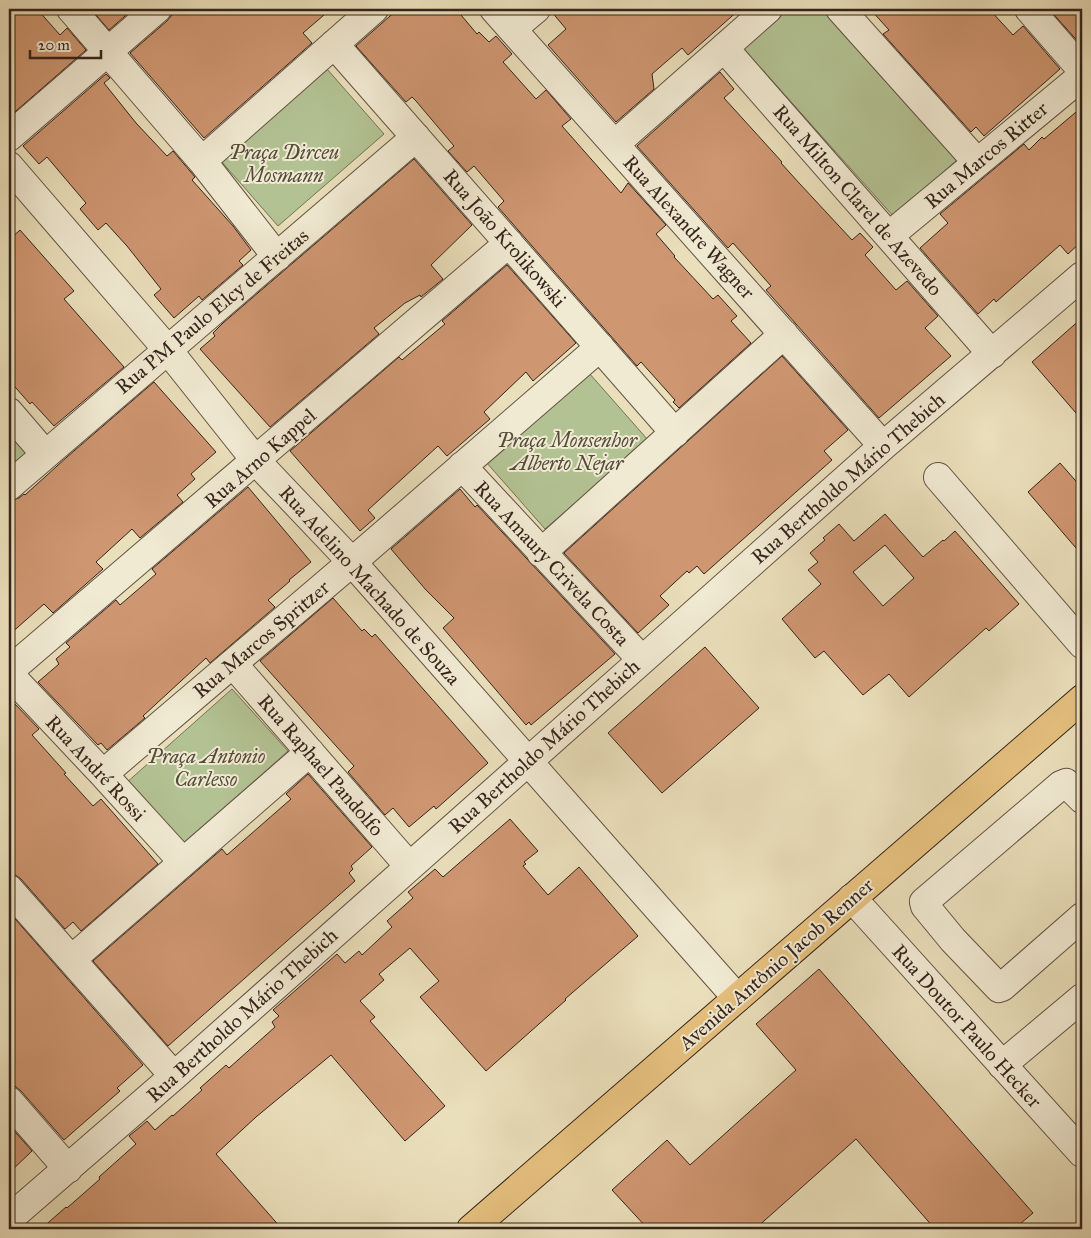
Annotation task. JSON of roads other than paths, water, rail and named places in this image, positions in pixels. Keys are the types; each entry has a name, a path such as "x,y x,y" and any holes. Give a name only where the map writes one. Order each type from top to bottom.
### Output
{"main road":[{"name":"Avenida Antônio Jacob Renner","path":"471,1229 1082,699"}],"street":[{"path":"70,9 202,161 277,257"},
{"path":"9,137 156,9"},
{"path":"202,161 374,9"},
{"name":"Rua Alexandre Wagner","path":"494,9 883,446"},
{"path":"512,29 536,9"},
{"path":"615,144 768,9"},
{"path":"840,9 977,162"},
{"path":"1029,9 1082,70"},
{"name":"Rua João Krolikowski","path":"334,44 675,433"},
{"name":"Rua Milton Clarel de Azevedo","path":"724,48 890,235 992,354"},
{"name":"Rua Marcos Ritter","path":"890,235 1082,76"},
{"name":"Rua PM Paulo Elcy de Freitas","path":"9,486 166,349 277,257 416,137"},
{"name":"Rua Adelino Machado de Souza","path":"9,166 166,349 256,461 352,562 737,998"},
{"name":"Rua Arno Kappel","path":"9,672 509,243"},
{"name":"Rua Bertholdo Mário Thebich","path":"9,1219 174,1076 883,446 1082,276"},
{"path":"541,552 784,334"},
{"name":"Rua Marcos Spritzer","path":"103,774 600,347"},
{"path":"9,412 45,454"},
{"name":"Rua Amaury Crivela Costa","path":"462,466 642,660"},
{"path":"938,477 1082,644"},
{"name":"Rua Raphael Pandolfo","path":"233,664 410,866"},
{"name":"Rua André Rossi","path":"9,672 183,862"},
{"path":"72,960 310,752"},
{"path":"1082,798 1066,783 1061,785 924,902 924,906 999,988 1002,988 1082,917"},
{"path":"9,889 174,1076"},
{"name":"Rua Doutor Paulo Hecker","path":"852,898 1082,1153"},
{"path":"1002,1064 1082,998"},
{"path":"9,1101 68,1169"}],"park label":[{"name":"Praça Dirceu Mosmann","path":"284,164"},
{"name":"Praça Monsenhor Alberto Nejar","path":"567,452"},
{"name":"Praça Antonio Carlesso","path":"206,768"}]}
